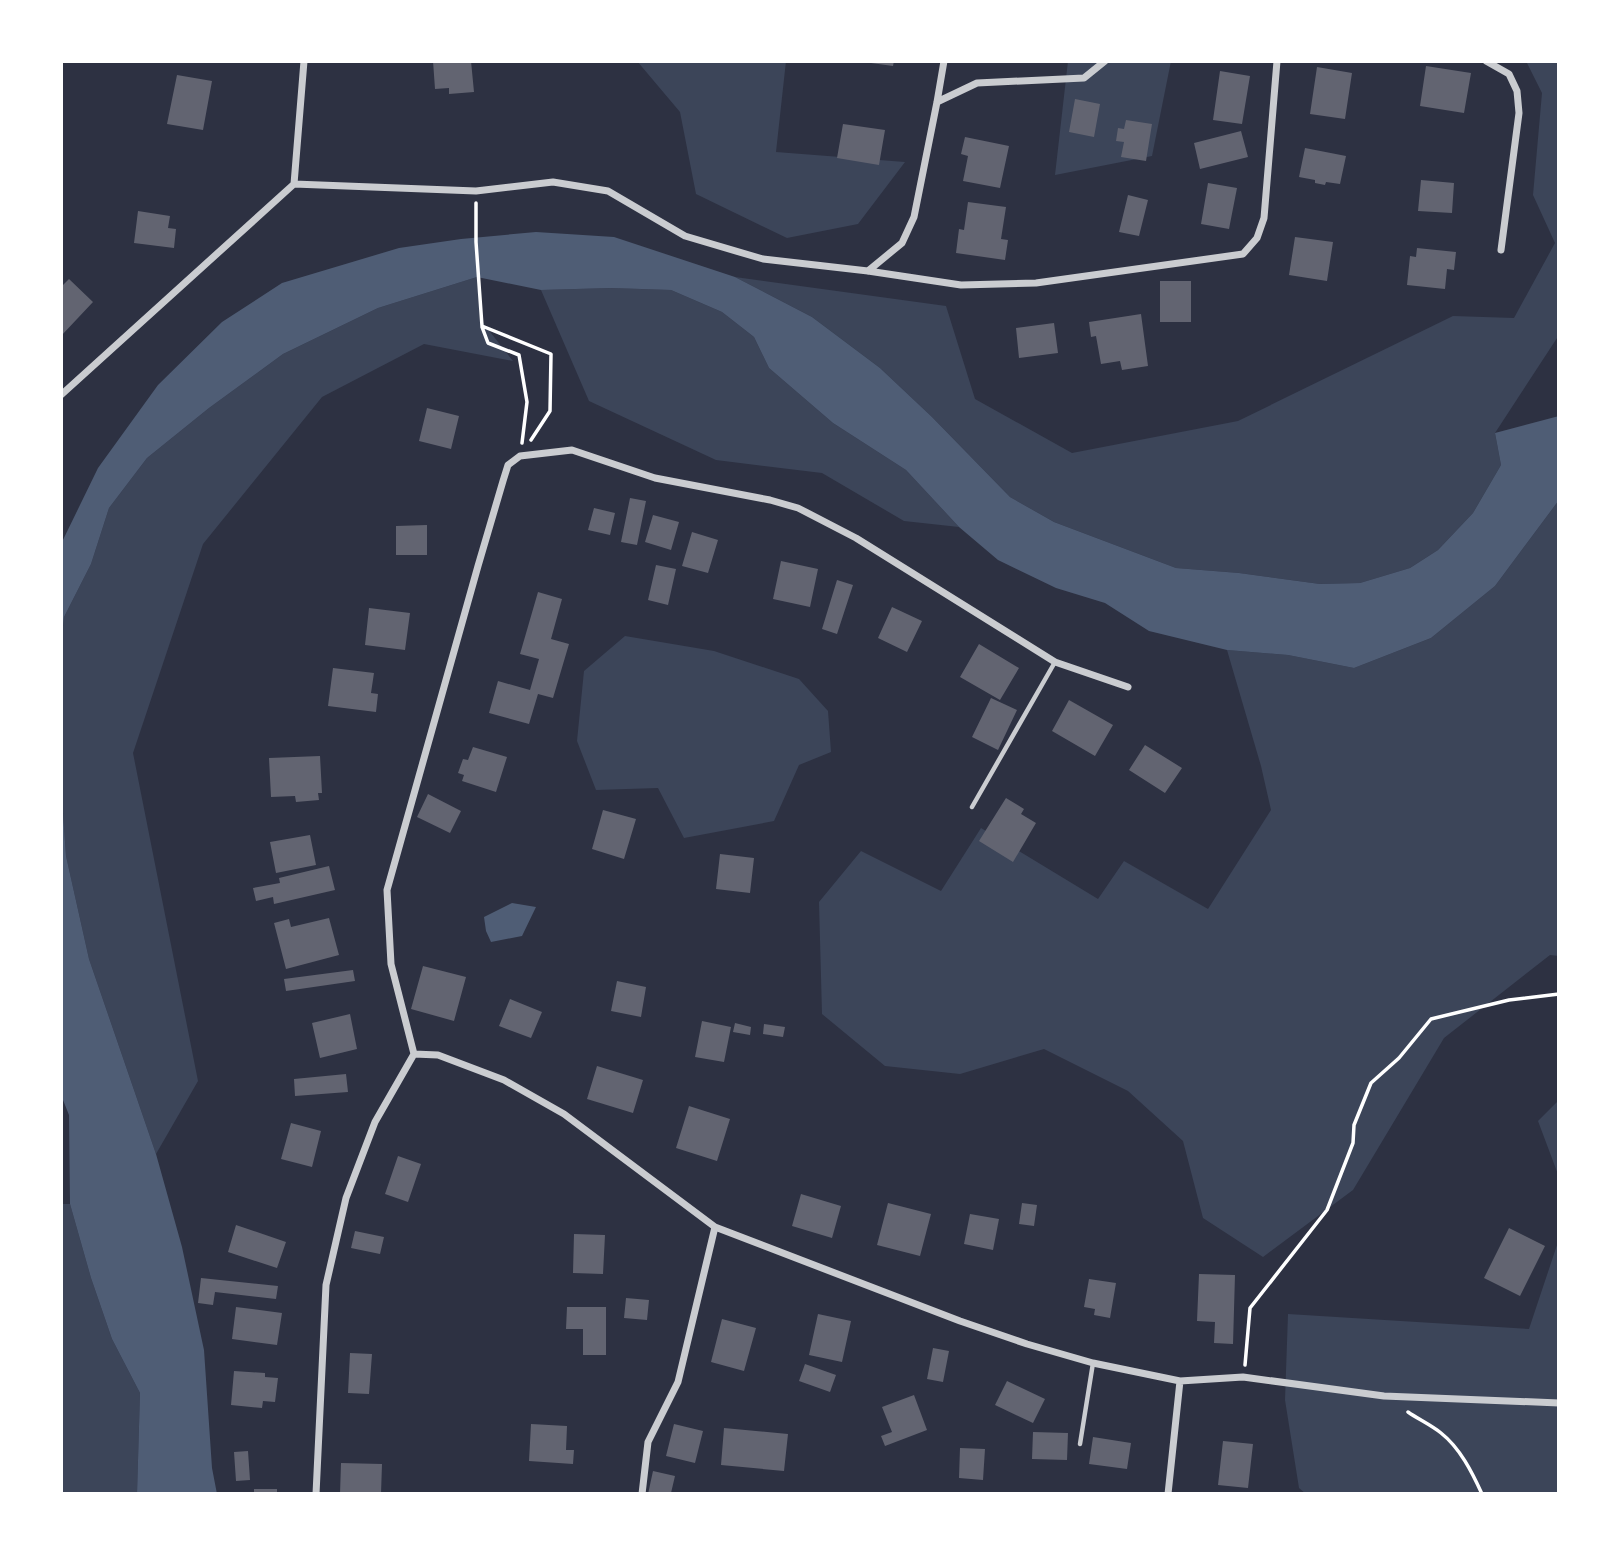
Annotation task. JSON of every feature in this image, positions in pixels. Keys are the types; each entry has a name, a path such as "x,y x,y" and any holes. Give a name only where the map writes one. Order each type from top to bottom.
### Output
{"street":[{"path":"61,396 294,184 304,61"},
{"path":"868,271 902,243 914,217 944,61"},
{"path":"937,102 977,83 1084,78 1105,61"},
{"path":"294,184 476,191 553,181 608,191 685,236 763,259 961,285 1036,283 1243,254 1257,239 1265,218 1277,61"},
{"path":"1486,61 1509,74 1517,91 1519,113 1501,250"},
{"path":"316,1494 326,1285 346,1198 375,1122 414,1054 391,964 387,890 508,466 520,456 572,450 655,478 770,500 797,508 856,538 1055,662 1128,687"},
{"path":"414,1054 438,1055 504,1080 564,1114 715,1227 1027,1344 1093,1363 1180,1381 1243,1377 1384,1396 1559,1403"},
{"path":"642,1494 648,1443 678,1382 715,1227"},
{"path":"1168,1494 1180,1381"}],"lane":[{"path":"972,807 1055,662"},
{"path":"1080,1444 1093,1363"}],"path":[{"path":"476,191 476,242 482,326 488,343 519,355 527,402 520,456"},
{"path":"482,326 551,354 550,411 520,456"},
{"path":"1243,1377 1250,1308 1327,1210 1353,1143 1354,1125 1371,1083 1399,1058 1431,1019 1509,1000 1559,995"},
{"path":"1407,1412 1441,1433 1457,1450 1482,1494"}],"shaded area":[{"path":"637,61 786,61 776,152 905,162 858,224 787,238 696,194 680,112"},
{"path":"1068,61 1171,61 1152,156 1055,175"},
{"path":"1526,61 1559,61 1559,335 1495,433 1501,465 1473,513 1438,550 1410,568 1360,583 1320,584 1176,568 1054,522 1010,497 880,368 812,317 735,277 946,306 975,399 1072,453 1238,421 1453,316 1514,318 1555,243 1533,195 1542,93"},
{"path":"536,232 614,237 735,277 812,317 880,368 1010,497 1054,522 1176,568 1320,584 1360,583 1410,568 1438,550 1473,513 1501,465 1495,433 1559,416 1559,500 1495,586 1431,638 1354,668 1288,655 1227,650 1149,631 1105,603 1056,588 998,560 959,527 906,470 833,423 769,368 754,337 722,312 671,290 541,290 477,277 378,308 283,354 147,458 109,508 91,564 64,617 61,644 61,544 98,468 158,385 222,322 282,283 399,248"},
{"path":"477,277 480,319 513,361 424,344 322,397 203,544 133,753 198,1081 156,1154 89,959 66,856 61,785 61,644 64,617 91,564 109,508 147,458 283,354 378,308"},
{"path":"541,290 671,290 722,312 754,337 769,368 833,423 906,470 959,527 904,521 822,473 716,460 589,401"},
{"path":"1559,500 1559,956 1550,955 1444,1038 1353,1190 1263,1257 1203,1218 1183,1141 1128,1091 1044,1049 960,1074 885,1066 822,1014 819,902 861,851 941,891 981,828 1098,899 1124,861 1208,909 1271,810 1227,650 1288,655 1354,668 1431,638 1495,586"},
{"path":"625,636 714,651 799,679 828,711 831,752 799,765 774,821 684,838 658,788 596,790 577,741 584,671"},
{"path":"61,785 66,856 89,959 156,1154 182,1247 204,1350 212,1468 217,1494 137,1494 140,1393 112,1339 70,1204 69,1115 61,1095"},
{"path":"512,903 536,907 522,936 491,942 484,917"},
{"path":"1559,1100 1559,1177 1538,1121"},
{"path":"61,1204 70,1204 112,1339 140,1393 137,1494 61,1494"},
{"path":"1559,1239 1559,1494 1306,1494 1299,1488 1285,1400 1288,1314 1529,1329"}],"building":[{"path":"433,61 471,61 474,92 449,94 449,88 435,89"},
{"path":"871,61 894,61 893,66"},
{"path":"1426,66 1471,73 1464,113 1420,106"},
{"path":"1317,67 1352,73 1345,119 1310,114"},
{"path":"1220,71 1250,76 1242,124 1213,120"},
{"path":"177,75 212,81 203,130 167,124"},
{"path":"1075,99 1100,104 1094,137 1069,132"},
{"path":"1126,120 1152,124 1146,161 1121,157 1124,142 1116,141 1118,128 1124,129"},
{"path":"843,124 885,130 879,165 837,158"},
{"path":"1241,131 1248,157 1200,169 1194,143"},
{"path":"965,137 1009,146 1000,188 963,181 968,156 961,154"},
{"path":"1305,148 1346,156 1340,184 1326,182 1325,185 1299,177"},
{"path":"1421,180 1454,183 1452,213 1418,211"},
{"path":"1208,183 1237,188 1229,229 1201,224"},
{"path":"1128,195 1148,200 1139,236 1119,232"},
{"path":"968,202 1006,207 1001,239 1008,240 1005,260 956,253 959,229 964,230"},
{"path":"138,211 170,216 168,228 176,229 174,248 134,243"},
{"path":"1295,237 1333,242 1327,281 1289,275"},
{"path":"1417,248 1456,252 1454,270 1447,269 1445,289 1407,285 1410,256 1416,257"},
{"path":"69,279 93,302 61,336 61,287"},
{"path":"1160,281 1191,281 1191,322 1160,322"},
{"path":"1141,314 1148,366 1122,370 1120,361 1101,364 1096,336 1091,337 1089,322"},
{"path":"1054,323 1058,353 1019,358 1016,328"},
{"path":"427,408 459,416 451,449 419,441"},
{"path":"630,498 646,501 637,545 621,542"},
{"path":"594,508 615,513 610,535 588,530"},
{"path":"653,515 679,522 671,550 645,542"},
{"path":"427,525 427,555 396,555 396,526"},
{"path":"692,532 718,540 708,573 682,566"},
{"path":"781,561 818,569 810,607 773,599"},
{"path":"656,565 676,569 668,605 648,600"},
{"path":"837,580 853,585 837,634 822,629"},
{"path":"538,592 562,599 551,639 569,644 553,698 538,694 529,724 489,713 498,681 530,690 539,659 520,654"},
{"path":"892,607 922,621 907,652 878,638"},
{"path":"369,608 410,613 405,650 365,645"},
{"path":"979,644 1019,668 1000,700 960,677"},
{"path":"333,668 374,673 371,693 378,694 376,712 328,706"},
{"path":"991,698 1017,710 998,750 972,737"},
{"path":"1069,700 1113,725 1095,756 1052,731"},
{"path":"1145,745 1182,768 1165,793 1129,770"},
{"path":"473,747 507,757 496,792 462,781 464,775 458,773 463,759 468,760"},
{"path":"320,756 322,793 318,793 319,800 296,802 295,796 271,797 269,758"},
{"path":"428,794 461,811 450,833 417,817"},
{"path":"1006,798 1024,809 1021,814 1036,823 1013,862 979,841"},
{"path":"603,810 636,819 624,859 592,849"},
{"path":"310,835 316,865 276,873 270,842"},
{"path":"720,854 754,858 750,893 716,889"},
{"path":"329,866 335,890 274,904 273,897 256,901 253,888 280,883 279,878"},
{"path":"329,918 339,955 286,969 274,923 289,919 291,927"},
{"path":"423,966 466,977 454,1021 411,1009"},
{"path":"353,970 355,981 286,991 284,979"},
{"path":"617,981 646,987 641,1017 611,1011"},
{"path":"510,999 542,1012 531,1038 499,1026"},
{"path":"350,1014 357,1049 320,1058 312,1023"},
{"path":"702,1021 731,1027 724,1062 695,1057"},
{"path":"735,1023 751,1027 750,1035 733,1032"},
{"path":"764,1024 785,1027 783,1037 763,1034"},
{"path":"597,1066 643,1080 633,1113 587,1099"},
{"path":"346,1074 348,1092 295,1096 294,1079"},
{"path":"689,1106 730,1119 717,1161 676,1148"},
{"path":"291,1123 321,1131 312,1167 281,1159"},
{"path":"398,1156 421,1164 408,1202 385,1194"},
{"path":"801,1194 841,1206 832,1238 792,1226"},
{"path":"888,1203 931,1214 920,1256 877,1245"},
{"path":"1022,1203 1037,1205 1034,1226 1019,1224"},
{"path":"970,1214 999,1219 993,1250 964,1244"},
{"path":"236,1225 286,1242 277,1268 228,1252"},
{"path":"1509,1228 1545,1246 1520,1296 1484,1278"},
{"path":"355,1231 384,1237 380,1254 351,1248"},
{"path":"574,1234 605,1235 603,1274 573,1273"},
{"path":"1199,1274 1235,1275 1233,1344 1214,1343 1215,1322 1197,1321"},
{"path":"201,1278 278,1286 276,1299 215,1292 213,1305 198,1303"},
{"path":"1089,1279 1116,1283 1110,1318 1094,1315 1095,1309 1084,1307"},
{"path":"626,1298 649,1300 647,1320 624,1318"},
{"path":"236,1307 282,1313 277,1345 232,1339"},
{"path":"567,1307 606,1307 606,1355 583,1355 583,1329 566,1329"},
{"path":"818,1314 851,1321 842,1362 809,1355"},
{"path":"722,1319 756,1328 744,1371 711,1362"},
{"path":"933,1348 949,1351 943,1382 927,1379"},
{"path":"350,1353 372,1354 369,1394 348,1393"},
{"path":"805,1364 836,1375 830,1392 799,1381"},
{"path":"234,1371 265,1373 265,1377 278,1378 275,1402 263,1401 262,1408 231,1405"},
{"path":"1007,1381 1045,1399 1033,1423 995,1405"},
{"path":"914,1395 927,1430 885,1446 881,1436 892,1432 882,1407"},
{"path":"531,1424 567,1426 566,1450 574,1450 573,1464 529,1461"},
{"path":"674,1424 703,1431 695,1463 666,1456"},
{"path":"724,1428 788,1434 784,1471 721,1465"},
{"path":"1033,1432 1068,1433 1067,1460 1032,1459"},
{"path":"1093,1437 1131,1443 1127,1469 1089,1464"},
{"path":"1223,1441 1253,1444 1248,1488 1218,1485"},
{"path":"960,1448 985,1449 983,1480 959,1478"},
{"path":"248,1451 250,1480 236,1481 234,1452"},
{"path":"341,1463 382,1464 381,1494 340,1494"},
{"path":"653,1471 675,1476 671,1493 648,1494"},
{"path":"254,1489 277,1489 277,1494 254,1494"}]}
